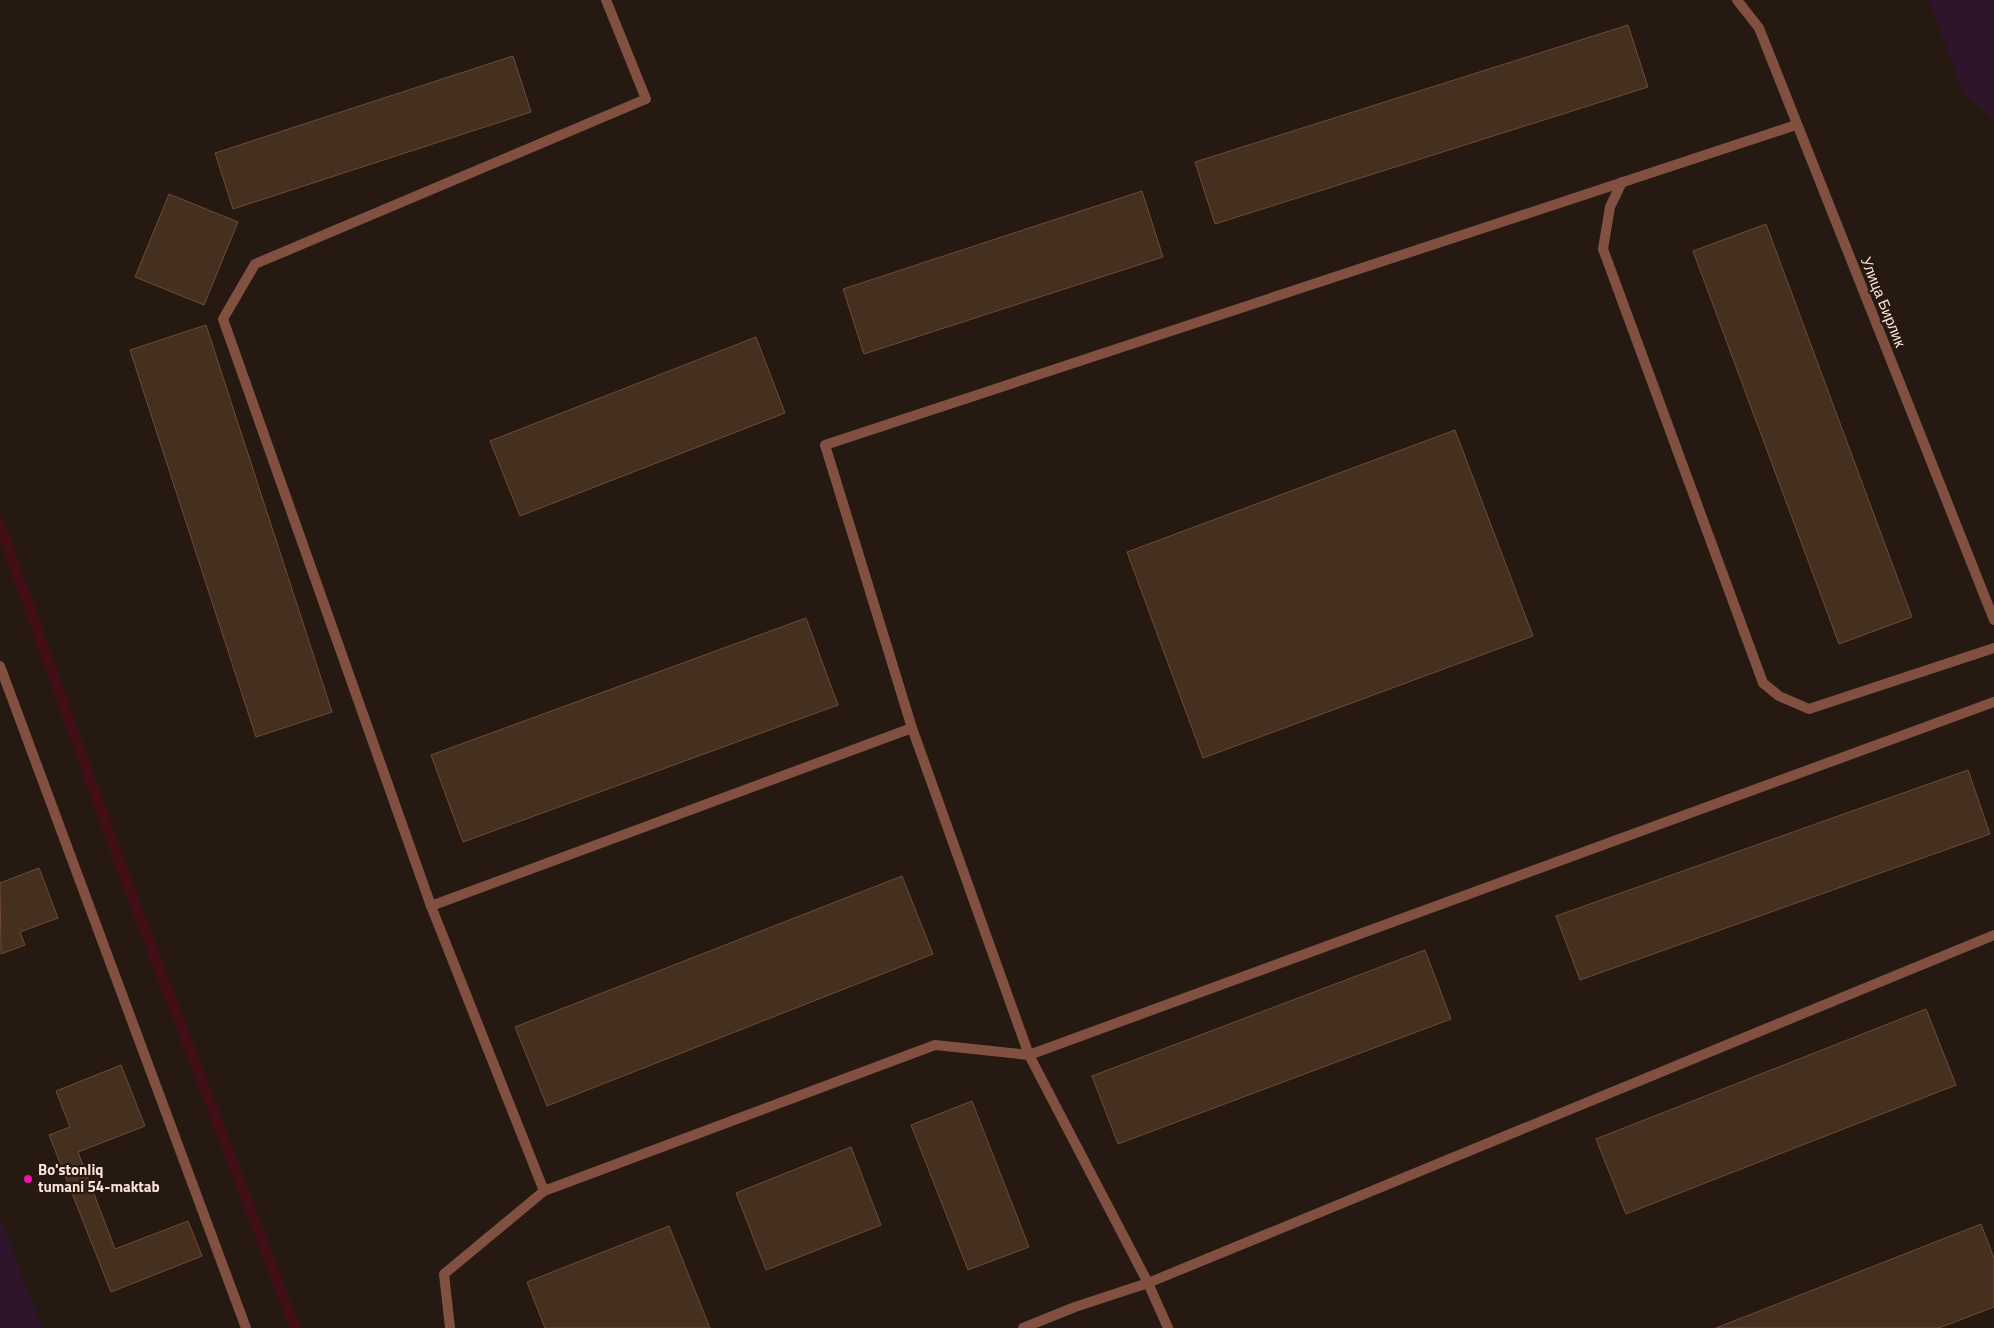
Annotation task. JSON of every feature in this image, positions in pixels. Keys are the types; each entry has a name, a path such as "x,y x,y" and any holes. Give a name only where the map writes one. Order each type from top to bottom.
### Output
{"street":[{"path":"544,1191 432,906 223,319 254,264 646,99 606,0"},
{"name":"Улица Бирлик","path":"1737,0 1759,28 1994,620"},
{"path":"1168,1328 1148,1283 1029,1054 912,728 825,445 1796,124"},
{"path":"1622,182 1610,208 1603,249 1763,683 1779,696 1809,709 1994,648"},
{"path":"0,666 246,1328"},
{"path":"450,1328 444,1274 544,1191 935,1045 1029,1054 1994,702"},
{"path":"432,906 912,728"},
{"path":"1023,1328 1075,1307 1148,1283 1994,935"}],"shaded area":[{"path":"1929,0 1994,0 1994,120 1963,92"},
{"path":"0,1216 42,1328 0,1328"}],"building":[{"path":"1628,25 1648,87 1215,224 1195,162"},
{"path":"513,56 531,112 233,209 215,153"},
{"path":"1142,191 1163,257 864,354 843,289"},
{"path":"169,194 238,222 204,305 135,277"},
{"path":"1766,224 1912,617 1839,644 1693,251"},
{"path":"206,325 332,712 256,737 130,350"},
{"path":"756,337 785,413 520,516 490,441"},
{"path":"1455,430 1533,636 1203,758 1127,552"},
{"path":"806,618 838,705 463,842 431,755"},
{"path":"1968,770 1990,834 1580,980 1556,916"},
{"path":"39,868 58,918 20,932 25,945 1,954 0,883"},
{"path":"902,876 933,954 547,1106 515,1027"},
{"path":"1425,950 1451,1019 1118,1144 1092,1076"},
{"path":"1926,1009 1956,1085 1626,1214 1596,1139"},
{"path":"121,1065 145,1126 78,1152 115,1249 188,1221 202,1256 111,1292 49,1135 70,1127 56,1091"},
{"path":"972,1101 1029,1247 968,1270 911,1125"},
{"path":"851,1147 881,1225 766,1270 736,1193"},
{"path":"1981,1224 1994,1258 1994,1307 1939,1328 1716,1328"},
{"path":"669,1226 710,1328 545,1328 527,1282"}],"waterway":[{"path":"0,525 122,869 295,1328"}],"place":[{"name":"Bo'stonliq tumani 54-maktab","path":"28,1179"}]}
